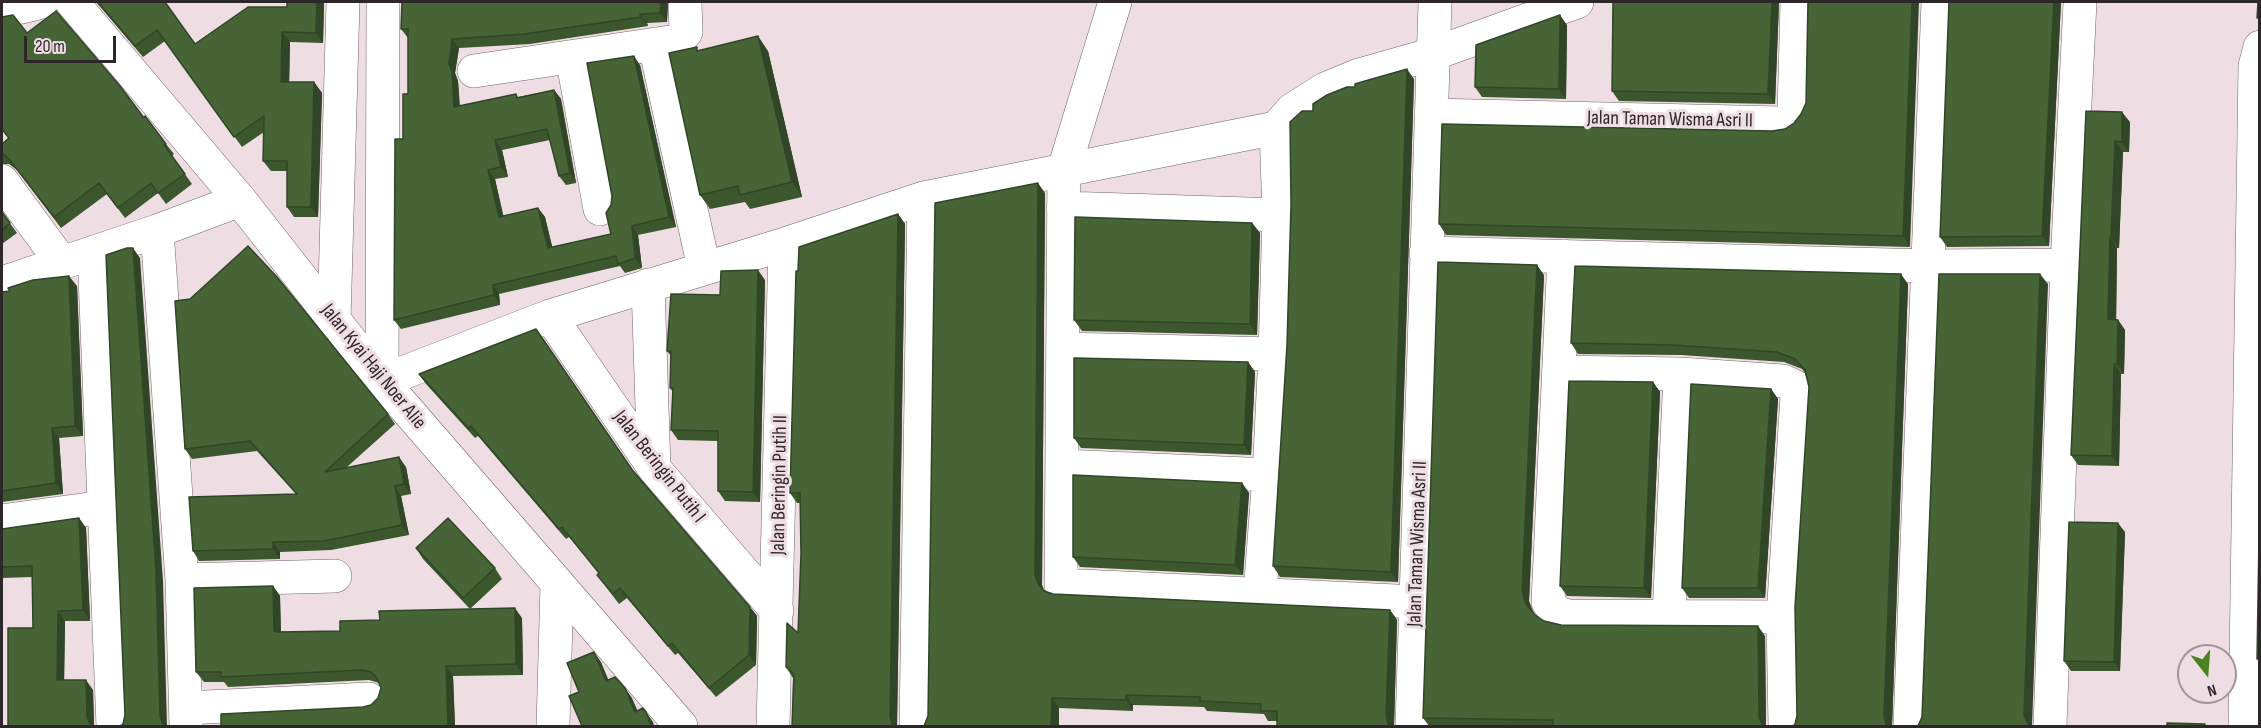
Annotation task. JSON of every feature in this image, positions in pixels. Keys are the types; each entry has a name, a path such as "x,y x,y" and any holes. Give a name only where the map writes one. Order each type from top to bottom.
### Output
{"street":[{"path":"2,9 42,2"},
{"name":"Jalan Kyai Haji Noer Alie","path":"72,2 240,200 381,381 681,726"},
{"path":"334,321 343,2"},
{"path":"383,2 381,381 550,316 785,244 924,198 1276,128 1292,110 1325,89 1359,75 1433,54 1577,2"},
{"path":"474,71 677,41 686,32 685,2"},
{"path":"1115,2 1064,169 1061,585 1417,602"},
{"name":"Jalan Taman Wisma Asri II","path":"1412,726 1435,2"},
{"name":"Jalan Taman Wisma Asri II","path":"1431,115 1780,123 1792,118 1794,113 1797,2"},
{"path":"1910,726 1938,2"},
{"path":"2050,726 2067,265 2080,2"},
{"path":"655,46 704,268"},
{"path":"2246,726 2255,66 2259,47"},
{"path":"572,57 600,209"},
{"path":"1260,594 1275,354 1278,215 1276,128"},
{"path":"2,181 62,262"},
{"path":"916,726 924,198"},
{"path":"2,283 240,200"},
{"path":"1063,208 1278,215"},
{"path":"156,231 182,580 186,717 311,714 369,699"},
{"name":"Jalan Beringin Putih II","path":"773,726 785,244"},
{"path":"94,252 113,726"},
{"path":"1426,254 1929,266 2067,265"},
{"path":"1564,256 1548,602 1557,613 1568,616 1783,617"},
{"path":"648,285 654,468"},
{"name":"Jalan Beringin Putih I","path":"550,316 654,468 777,611"},
{"path":"1064,349 1275,354"},
{"path":"1559,372 1680,374 1783,381 1794,386 1797,396 1783,617 1785,726"},
{"path":"1669,616 1680,374"},
{"path":"1062,466 1269,475"},
{"path":"2,521 104,507"},
{"path":"182,580 335,576"},
{"path":"553,726 557,585"}],"building":[{"path":"98,2 165,2 195,44 248,7 287,7 287,2 317,2 316,33 282,32 281,82 314,82 311,207 287,207 287,161 263,161 264,116 234,137 157,30 135,46"},
{"path":"402,2 661,2 660,13 640,14 641,17 524,34 452,39 449,64 452,71 454,107 516,94 517,98 554,90 570,173 559,176 547,129 495,140 501,167 488,170 499,217 538,208 548,248 611,234 606,213 611,205 612,196 587,63 634,56 669,217 632,226 635,258 618,264 616,256 493,285 494,295 394,320 395,139 403,139 403,94 408,94 408,29 401,29"},
{"path":"1613,2 1772,2 1768,94 1612,91"},
{"path":"1808,2 1912,2 1903,236 1439,224 1442,124 1772,131 1785,129 1794,123 1806,103"},
{"path":"1949,2 2054,2 2042,236 1940,237"},
{"path":"2258,2 2259,18 2257,18"},
{"path":"56,11 144,118 145,116 185,174 158,193 151,183 118,208 99,183 54,217 2,153 2,144 9,138 2,129 2,17 13,15 27,33"},
{"path":"1560,15 1559,89 1475,87 1476,45"},
{"path":"758,36 792,182 740,195 738,186 700,195 669,53 697,47 697,51"},
{"path":"1407,69 1391,572 1273,566 1287,345 1291,205 1290,122 1302,111 1313,111 1313,104 1327,95 1347,87 1355,87 1358,83"},
{"path":"2086,111 2122,112 2122,142 2115,141 2110,237 2108,319 2118,320 2117,364 2114,364 2112,456 2071,455"},
{"path":"1038,183 1035,575 1038,584 1044,591 1053,594 1390,610 1386,715 1390,726 1277,726 1277,711 1261,711 1261,704 1200,701 1200,697 1126,695 1126,700 1052,698 1051,726 924,726 928,716 935,203"},
{"path":"2,212 10,223 2,230"},
{"path":"898,214 890,716 894,726 792,726 794,674 786,667 787,623 798,633 801,554 800,493 790,493 796,271 798,271 799,247"},
{"path":"1075,217 1252,223 1250,324 1074,320"},
{"path":"248,246 277,277 388,414 325,472 399,457 404,484 395,486 402,525 324,541 273,542 273,549 193,551 189,497 297,494 250,441 185,449 175,301 190,299"},
{"path":"133,248 156,571 160,716 164,726 120,726 123,724 125,715 106,255"},
{"path":"1438,262 1537,265 1522,591 1526,604 1535,615 1544,621 1561,625 1758,626 1759,717 1763,726 1553,726 1553,720 1423,718"},
{"path":"1575,266 1901,274 1884,715 1888,726 1793,726 1797,716 1795,607 1809,387 1805,370 1795,359 1777,352 1674,345 1571,343"},
{"path":"758,270 753,492 718,491 718,431 671,430 673,388 670,388 671,351 667,351 671,294 720,295 721,271"},
{"path":"1939,274 2040,274 2024,715 2029,726 1918,726 1922,717"},
{"path":"69,276 75,426 52,428 56,483 2,491 2,292 10,291 8,288 33,280"},
{"path":"536,329 633,471 750,607 749,655 709,688 672,643 668,646 620,588 613,594 562,527 559,529 471,426 469,429 419,374"},
{"path":"1074,358 1248,362 1244,445 1074,438"},
{"path":"1569,381 1653,382 1644,588 1560,586"},
{"path":"1691,384 1771,389 1758,588 1682,588"},
{"path":"1073,475 1242,483 1235,565 1073,557"},
{"path":"79,518 83,610 58,611 57,680 86,680 87,717 91,726 8,726 8,628 33,628 32,566 2,567 2,529"},
{"path":"448,518 495,568 463,598 416,548"},
{"path":"2069,522 2118,523 2114,662 2064,661"},
{"path":"2259,538 2259,659 2257,659"},
{"path":"273,586 274,631 277,632 340,631 340,621 380,620 379,611 515,608 516,664 446,666 448,726 221,726 221,714 363,707 371,705 378,698 381,688 377,678 371,672 362,670 221,677 221,672 196,672 194,588"},
{"path":"594,652 606,681 615,677 625,688 635,712 643,708 651,726 582,726 569,696 579,692 567,663"},
{"path":"2167,723 2205,724 2205,726 2167,726"}]}
